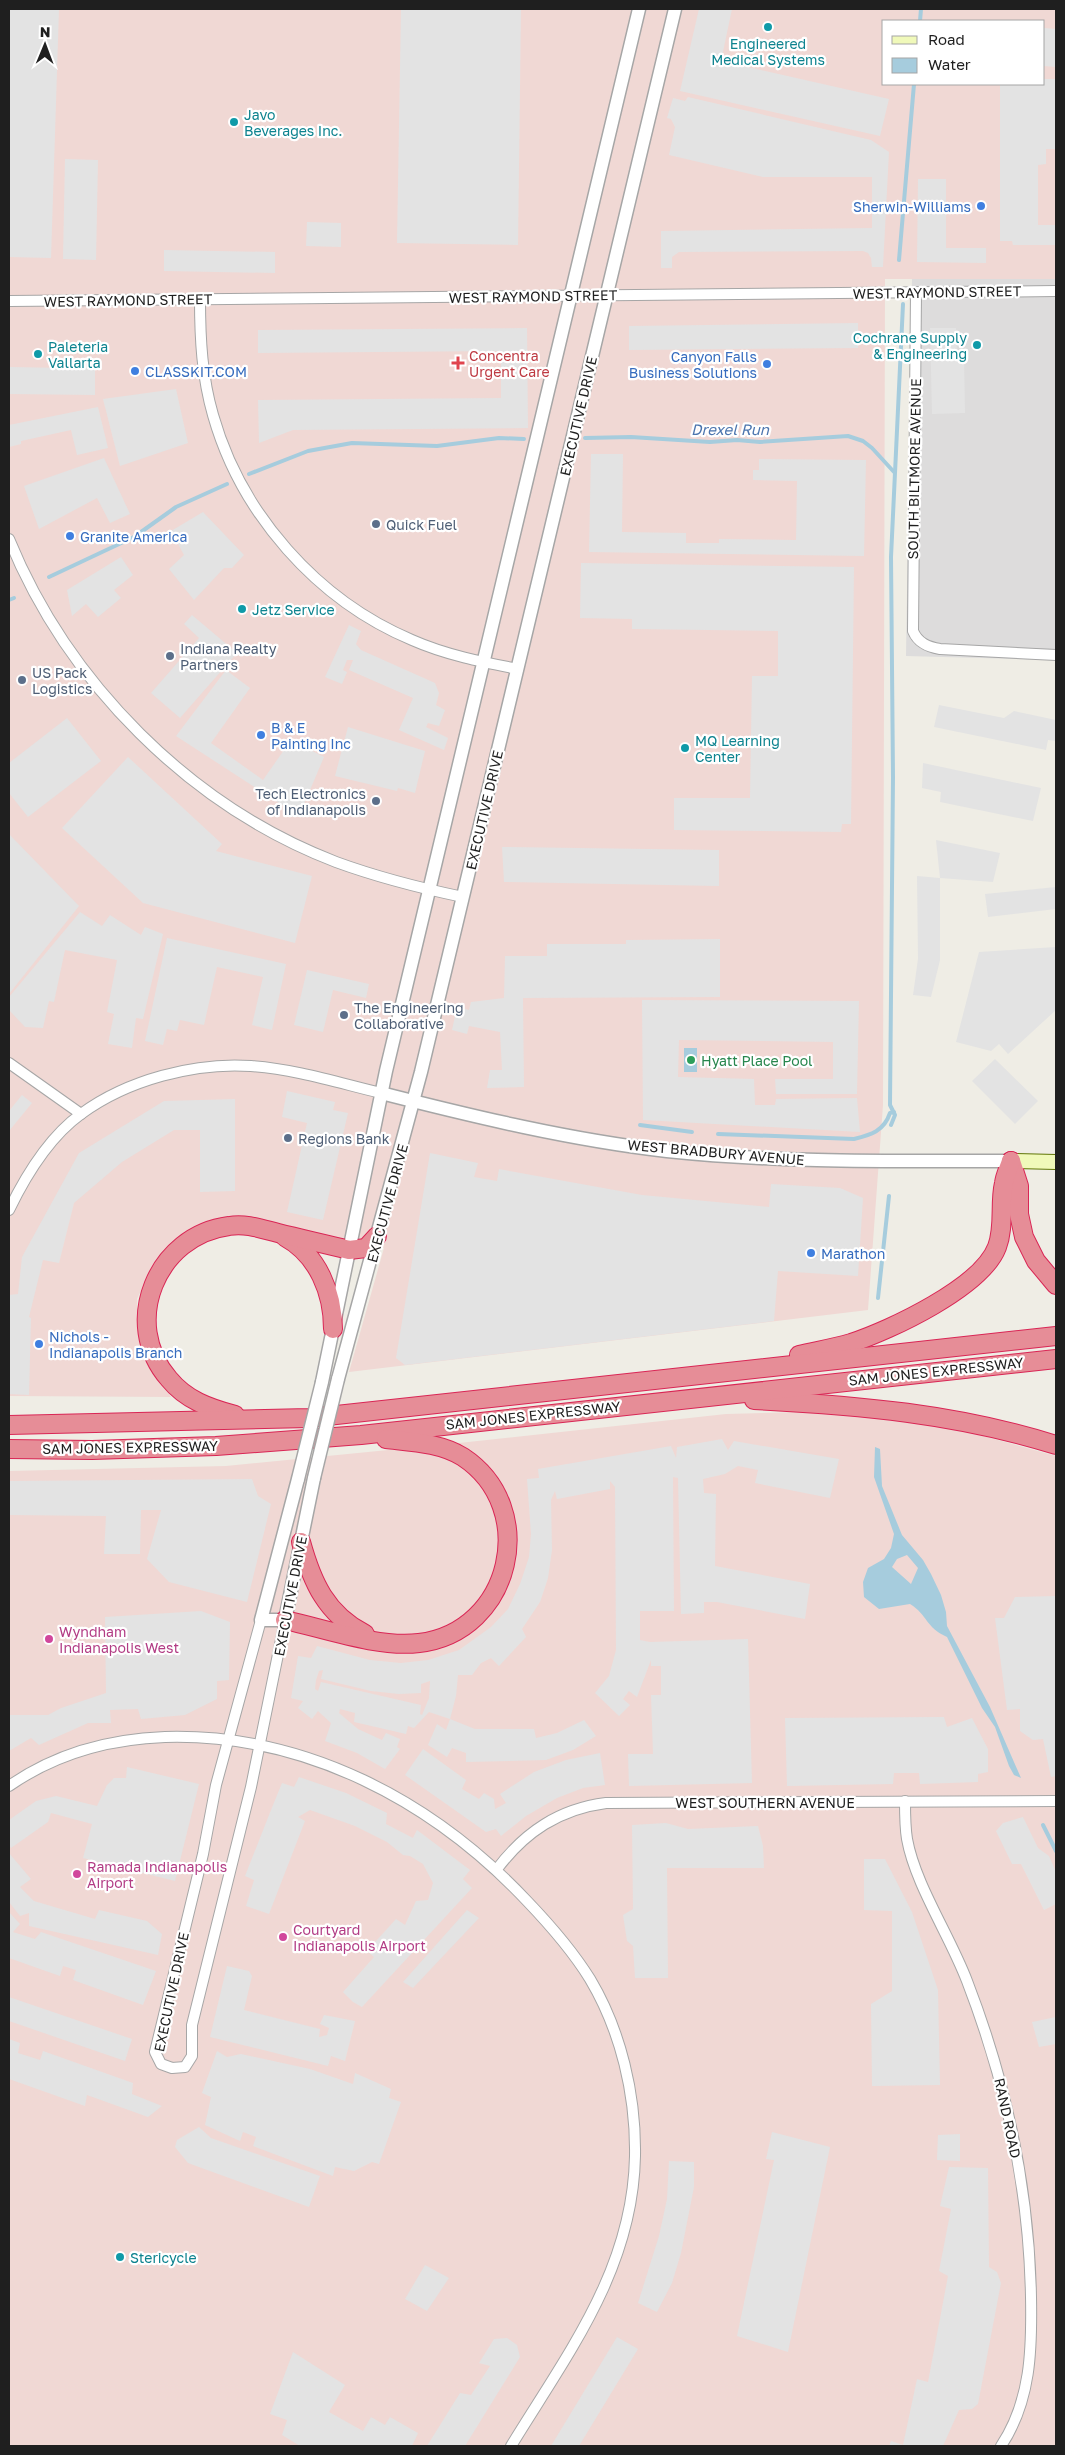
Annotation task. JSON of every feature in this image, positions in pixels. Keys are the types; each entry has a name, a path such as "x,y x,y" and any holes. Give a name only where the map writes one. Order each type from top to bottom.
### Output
{"highway":[{"path":"1011,1161 1019,1186 1019,1214 1024,1237 1036,1261 1056,1285"},
{"path":"727,1372 864,1338 923,1311 977,1275 991,1259 998,1244 1001,1228 1003,1183 1011,1161"},
{"path":"249,1419 198,1402 168,1379 156,1361 149,1340 146,1319 148,1302 154,1282 164,1263 188,1241 202,1233 228,1226 239,1225 349,1250 366,1248 377,1236"},
{"path":"278,1233 300,1248 321,1274 329,1295 333,1329"},
{"name":"SAM JONES EXPRESSWAY","path":"9,1425 309,1418 1056,1336"},
{"name":"SAM JONES EXPRESSWAY","path":"9,1449 92,1450 216,1446 361,1435 1056,1358"},
{"path":"699,1397 852,1406 918,1413 976,1423 1056,1445"},
{"path":"285,1620 378,1641 423,1642 444,1636 475,1616 486,1605 500,1582 507,1555 508,1533 503,1511 490,1483 475,1466 462,1456 430,1445 361,1435"},
{"path":"301,1542 311,1576 328,1604 351,1626 378,1641"}],"main road":[{"name":"WEST BRADBURY AVENUE","path":"1011,1161 1056,1162"}],"street":[{"name":"EXECUTIVE DRIVE","path":"639,9 381,1094 322,1382 229,1739 155,2052 161,2064 172,2068 185,2066 192,2056 192,2025 260,1745 314,1478 338,1379 414,1102 675,9"},
{"name":"WEST RAYMOND STREET","path":"9,301 1056,291"},
{"name":"SOUTH BILTMORE AVENUE","path":"916,292 911,624 916,638 921,642 940,649 1056,655"},
{"path":"200,299 203,367 215,420 239,479 269,528 306,569 331,591 362,613 411,640 457,656 518,669"},
{"path":"9,540 29,585 73,656 118,713 170,762 235,809 304,848 354,868 429,890 463,897"},
{"path":"9,1063 81,1114"},
{"path":"9,1210 31,1170 64,1129 81,1114 102,1101 150,1081 181,1072 213,1066 248,1066 277,1070 381,1094"},
{"name":"WEST BRADBURY AVENUE","path":"381,1094 551,1132 665,1151 772,1159 1011,1161"},
{"path":"261,1620 285,1620"},
{"path":"9,1786 50,1763 81,1751 107,1744 157,1738 229,1739 260,1745 347,1771 383,1789 438,1823 497,1869 552,1927 583,1969 597,1993 611,2024 625,2069 632,2102 635,2141 634,2175 627,2222 606,2286 588,2321 511,2446"},
{"name":"RAND ROAD","path":"905,1801 905,1830 914,1862 966,1976 993,2056 1008,2110 1023,2194 1030,2285 1030,2359 1021,2405 1001,2446"},
{"name":"WEST SOUTHERN AVENUE","path":"497,1869 516,1845 538,1827 568,1812 594,1805 621,1803 1056,1801"}],"shaded area":[{"path":"9,9 1056,9 1056,279 885,279 883,1105 868,1310 349,1372 384,1248 253,1219 206,1222 172,1244 151,1269 137,1299 138,1328 145,1361 171,1397 9,1396"},
{"path":"9,9 59,9 51,258 9,257"},
{"path":"401,9 521,9 518,245 397,243"},
{"path":"699,9 732,9 721,61 889,99 880,136 680,91"},
{"path":"1045,28 1056,29 1056,67 1045,66"},
{"path":"1045,79 1056,79 1056,149 1046,149 1046,164 1038,165 1038,225 1056,225 1056,245 1013,245 1012,241 1000,241 1000,85 1045,85"},
{"path":"688,97 871,140 889,152 883,267 872,267 871,258 868,253 863,251 679,252 672,257 672,268 661,268 661,231 872,228 872,177 763,177 669,155 675,127 671,119 667,118 673,98 685,101"},
{"path":"65,159 98,160 96,260 63,259"},
{"path":"918,179 946,179 946,248 986,248 986,263 917,262"},
{"path":"307,222 341,223 341,247 306,246"},
{"path":"164,250 275,252 275,273 164,271"},
{"path":"912,278 1056,279 1056,660 906,656"},
{"path":"858,323 858,348 629,350 629,326"},
{"path":"527,328 528,428 293,430 259,443 258,400 501,398 501,351 258,353 258,330"},
{"path":"930,328 956,328 957,356 964,357 965,413 932,414"},
{"path":"9,362 10,367 65,368 66,366 95,366 95,395 9,394"},
{"path":"176,389 188,443 120,466 103,399"},
{"path":"98,407 108,448 77,455 71,430 21,441 21,444 9,447 9,425"},
{"path":"591,454 623,454 622,532 686,533 686,543 719,543 719,539 796,540 797,481 753,480 753,470 759,470 759,459 866,460 864,556 589,552"},
{"path":"104,458 130,514 110,523 97,498 39,529 24,486"},
{"path":"203,512 244,555 232,568 224,568 194,600 169,569 184,555 171,531"},
{"path":"121,557 133,575 114,590 121,598 98,617 86,604 72,616 67,590"},
{"path":"581,563 854,567 851,824 842,824 841,832 674,830 674,798 750,798 752,676 778,676 778,631 632,629 632,619 580,618"},
{"path":"192,615 237,653 180,718 151,693 199,638 184,624"},
{"path":"349,625 361,631 356,644 361,650 435,683 439,693 436,705 445,710 439,726 428,723 426,727 448,738 444,750 399,730 413,698 349,670 353,660 347,660 343,670 347,672 342,684 325,677"},
{"path":"226,670 250,688 211,743 263,780 291,740 324,757 299,816 176,736"},
{"path":"939,705 1004,718 1014,711 1056,720 1056,741 1048,740 1046,750 934,727"},
{"path":"67,718 101,761 28,817 9,793 9,763"},
{"path":"348,727 425,751 415,793 398,788 397,791 335,776"},
{"path":"128,757 222,844 216,851 312,876 295,943 143,903 62,828"},
{"path":"923,763 1041,788 1033,821 940,802 941,792 922,788"},
{"path":"9,834 79,906 9,994"},
{"path":"936,840 1000,853 993,882 940,878"},
{"path":"502,847 719,850 719,886 504,882"},
{"path":"917,876 940,878 940,960 931,997 913,995 918,959"},
{"path":"1056,887 1056,909 988,917 985,894"},
{"path":"80,912 102,926 110,915 141,935 145,927 163,934 143,1019 136,1018 132,1048 108,1044 114,1014 107,1012 117,960 65,950 54,1002 49,1001 43,1028 25,1027 9,1010 9,997"},
{"path":"167,938 286,964 272,1030 252,1025 263,977 217,967 204,1025 180,1020 177,1031 167,1029 163,1045 145,1041"},
{"path":"720,939 720,997 523,998 524,1087 487,1088 490,1070 502,1070 500,1032 469,1026 467,1034 452,1030 457,1007 469,1010 471,1002 504,998 505,956 547,956 547,944 626,944 626,940"},
{"path":"1056,947 1056,1010 1008,1054 999,1044 991,1051 956,1042 979,952"},
{"path":"307,970 369,984 366,998 333,990 323,1032 294,1025"},
{"path":"642,1000 859,1001 857,1094 776,1094 775,1079 833,1079 833,1042 679,1040 678,1077 754,1079 755,1105 775,1105 776,1099 857,1098 860,1132 643,1120"},
{"path":"995,1059 1038,1101 1015,1124 972,1081"},
{"path":"287,1091 335,1102 333,1110 348,1113 323,1220 287,1212 307,1123 282,1117"},
{"path":"22,1095 32,1103 9,1131 9,1111"},
{"path":"235,1099 235,1191 200,1192 200,1130 174,1130 122,1162 74,1203 59,1263 43,1260 29,1317 31,1318 29,1395 9,1394 9,1295 18,1294 22,1257 79,1153 164,1101"},
{"path":"430,1153 478,1163 474,1177 497,1181 499,1169 642,1195 769,1207 771,1184 840,1188 863,1198 858,1276 778,1271 774,1321 405,1365 396,1358"},
{"path":"839,1411 961,1430 1056,1456 1056,2446 9,2446 9,1471 226,1466 726,1414"},
{"path":"722,1439 728,1450 734,1441 839,1459 830,1498 755,1483 758,1470 738,1466 725,1474 703,1479 704,1493 716,1494 715,1566 810,1584 805,1619 717,1602 704,1602 704,1613 681,1614 678,1478 673,1477 674,1611 640,1611 640,1640 650,1642 748,1639 752,1783 629,1786 628,1754 653,1754 651,1695 661,1695 661,1666 651,1666 651,1660 637,1697 629,1691 623,1699 630,1705 619,1716 595,1693 609,1676 616,1650 615,1487 610,1481 610,1489 557,1499 555,1491 551,1500 552,1550 548,1578 540,1602 522,1629 526,1637 499,1666 491,1658 481,1663 472,1675 458,1675 456,1696 450,1719 429,1712 414,1728 408,1726 406,1734 354,1722 355,1713 340,1709 339,1713 358,1729 382,1740 386,1733 400,1739 397,1747 400,1749 385,1769 357,1753 325,1741 331,1723 318,1711 312,1719 298,1708 303,1701 291,1698 298,1656 311,1658 317,1646 370,1660 401,1663 428,1660 459,1650 491,1627 508,1609 520,1584 529,1557 531,1534 527,1479 539,1478 538,1469 671,1446 676,1458 677,1447","holes":["323,1670 321,1679 371,1691 399,1694 421,1693 421,1684 430,1681 429,1698 422,1715 420,1714 421,1705 321,1682 318,1691 315,1689 316,1680 319,1671"]},
{"path":"252,1479 258,1496 271,1504 247,1602 169,1582 147,1559 161,1510 141,1510 140,1554 104,1554 106,1516 9,1515 9,1481"},
{"path":"1056,1596 1056,1776 1051,1777 1043,1739 1033,1740 1020,1731 1020,1709 1007,1710 995,1618 1004,1618 1015,1597"},
{"path":"201,1611 230,1622 229,1680 217,1681 217,1699 185,1715 141,1719 138,1709 110,1710 111,1723 88,1723 39,1745 31,1738 9,1751 9,1715 48,1715 61,1708 106,1693 105,1617"},
{"path":"944,1717 947,1727 972,1718 988,1749 988,1772 978,1774 978,1782 920,1784 919,1773 894,1773 893,1784 787,1786 785,1718"},
{"path":"450,1719 475,1729 534,1729 536,1738 557,1733 584,1720 596,1736 573,1750 546,1760 466,1762 466,1753 452,1748 447,1757 428,1745 437,1724 446,1730"},
{"path":"423,1749 466,1780 462,1789 479,1799 484,1793 494,1799 495,1809 506,1803 500,1794 534,1772 566,1760 600,1753 605,1785 583,1788 557,1798 526,1816 501,1836 496,1829 486,1832 405,1775"},
{"path":"127,1767 199,1784 175,1881 83,1858 92,1824 51,1813 48,1822 11,1848 9,1844 9,1820 36,1801 56,1796 97,1806 107,1785 114,1778 126,1778"},
{"path":"299,1777 346,1793 387,1813 386,1824 413,1838 417,1830 470,1870 463,1879 472,1888 362,2007 353,2002 343,1992 374,1957 367,1951 396,1919 405,1925 416,1901 428,1900 433,1883 423,1864 410,1856 403,1855 387,1842 355,1826 310,1810 298,1817 305,1821 269,1914 246,1906 254,1880 245,1876 282,1783 294,1787"},
{"path":"1023,1817 1038,1848 1049,1856 1056,1872 1056,1904 1044,1910 1021,1864 1012,1864 996,1831 1003,1823"},
{"path":"666,1823 688,1829 758,1826 763,1846 764,1868 667,1868 668,1978 635,1978 633,1946 627,1941 623,1915 633,1909 632,1825"},
{"path":"9,1853 31,1879 20,1887 34,1901 95,1919 99,1910 147,1921 162,1934 158,1955 29,1926 29,1913 20,1916 9,1902"},
{"path":"864,1859 885,1859 912,1912 938,1990 940,2085 872,2086 871,2004 892,1991 892,1911 864,1910"},
{"path":"467,1910 479,1918 413,1988 403,1982"},
{"path":"9,1912 20,1924 13,1932 35,1939 41,1932 156,1971 143,2005 73,1980 76,1970 63,1966 60,1976 9,1958"},
{"path":"227,1966 249,1971 252,1976 244,2010 320,2029 319,2037 327,2035 329,2028 320,2024 324,2015 355,2021 345,2061 331,2056 328,2066 210,2037"},
{"path":"9,1997 132,2039 125,2061 9,2021"},
{"path":"1056,2017 1056,2044 1039,2047 1032,2022"},
{"path":"9,2039 20,2043 18,2053 40,2060 43,2051 133,2083 132,2094 162,2106 148,2117 87,2095 85,2106 9,2079"},
{"path":"217,2051 227,2057 241,2054 310,2069 353,2084 355,2073 391,2089 389,2098 401,2102 379,2164 372,2162 354,2171 335,2167 333,2176 253,2146 256,2137 243,2132 240,2141 205,2125 211,2097 202,2093"},
{"path":"199,2127 211,2138 320,2176 309,2207 188,2163 175,2147 177,2140"},
{"path":"772,2132 830,2147 788,2352 737,2336 774,2160 766,2159"},
{"path":"960,2134 960,2161 937,2160 938,2135"},
{"path":"669,2161 694,2162 694,2187 681,2253 672,2283 657,2312 638,2303 659,2236 667,2199"},
{"path":"949,2167 988,2168 989,2267 997,2272 1001,2283 978,2404 972,2409 959,2410 943,2446 889,2446 891,2441 903,2445 917,2379 928,2382 948,2276 939,2271 951,2209 940,2206"},
{"path":"425,2265 449,2278 427,2311 405,2299"},
{"path":"617,2337 638,2349 579,2446 551,2446"},
{"path":"507,2338 517,2345 520,2357 465,2446 427,2446 460,2393 471,2395 490,2366 479,2363 494,2339"},
{"path":"293,2352 345,2385 329,2412 363,2431 371,2417 385,2425 390,2417 418,2433 412,2446 300,2446 282,2435 287,2420 270,2414"}],"water":[{"name":"Hyatt Place Pool","path":"684,1048 697,1048 697,1072 684,1072"},
{"path":"875,1447 880,1449 882,1486 902,1535 923,1560 931,1574 941,1595 946,1612 947,1626 990,1707 1021,1778 1014,1775 1009,1766 995,1727 982,1708 947,1637 934,1629 920,1612 910,1604 879,1609 864,1597 863,1582 868,1568 884,1559 891,1548 894,1534 874,1477","holes":["907,1555 918,1568 911,1584 892,1567 897,1559"]}],"waterway":[{"path":"920,20 921,9"},
{"path":"899,260 914,85"},
{"path":"891,1125 895,1115 890,1105 893,777 891,557 903,304"},
{"name":"Drexel Run","path":"585,438 631,437 710,442 737,440 760,442 848,436 863,441 872,448 894,472"},
{"name":"Drexel Run","path":"249,474 308,451 352,443 437,446 499,438 524,439"},
{"name":"Drexel Run","path":"49,577 134,537 176,507 227,484"},
{"name":"Drexel Run","path":"9,600 14,598"},
{"path":"718,1134 854,1139 876,1131 884,1124 890,1113 894,1112"},
{"path":"640,1125 692,1132"},
{"path":"878,1298 889,1196"},
{"path":"1043,1825 1056,1851"}],"place":[{"name":"Engineered Medical Systems","path":"768,27"},
{"name":"Javo Beverages Inc.","path":"234,122"},
{"name":"Sherwin-Williams","path":"981,206"},
{"name":"Cochrane Supply & Engineering","path":"977,345"},
{"name":"Paleteria Vallarta","path":"38,354"},
{"name":"Concentra Urgent Care","path":"458,363"},
{"name":"Canyon Falls Business Solutions","path":"767,364"},
{"name":"CLASSKIT.COM","path":"135,371"},
{"name":"Quick Fuel","path":"376,524"},
{"name":"Granite America","path":"70,536"},
{"name":"Jetz Service","path":"242,609"},
{"name":"Indiana Realty Partners","path":"170,656"},
{"name":"US Pack Logistics","path":"22,680"},
{"name":"B & E Painting Inc","path":"261,735"},
{"name":"MQ Learning Center","path":"685,748"},
{"name":"Tech Electronics of Indianapolis","path":"376,801"},
{"name":"The Engineering Collaborative","path":"344,1015"},
{"name":"Hyatt Place Pool","path":"691,1060"},
{"name":"Regions Bank","path":"288,1138"},
{"name":"Marathon","path":"811,1253"},
{"name":"Nichols - Indianapolis Branch","path":"39,1344"},
{"name":"Wyndham Indianapolis West","path":"49,1639"},
{"name":"Ramada Indianapolis Airport","path":"77,1874"},
{"name":"Courtyard Indianapolis Airport","path":"283,1937"},
{"name":"Stericycle","path":"120,2257"}]}
